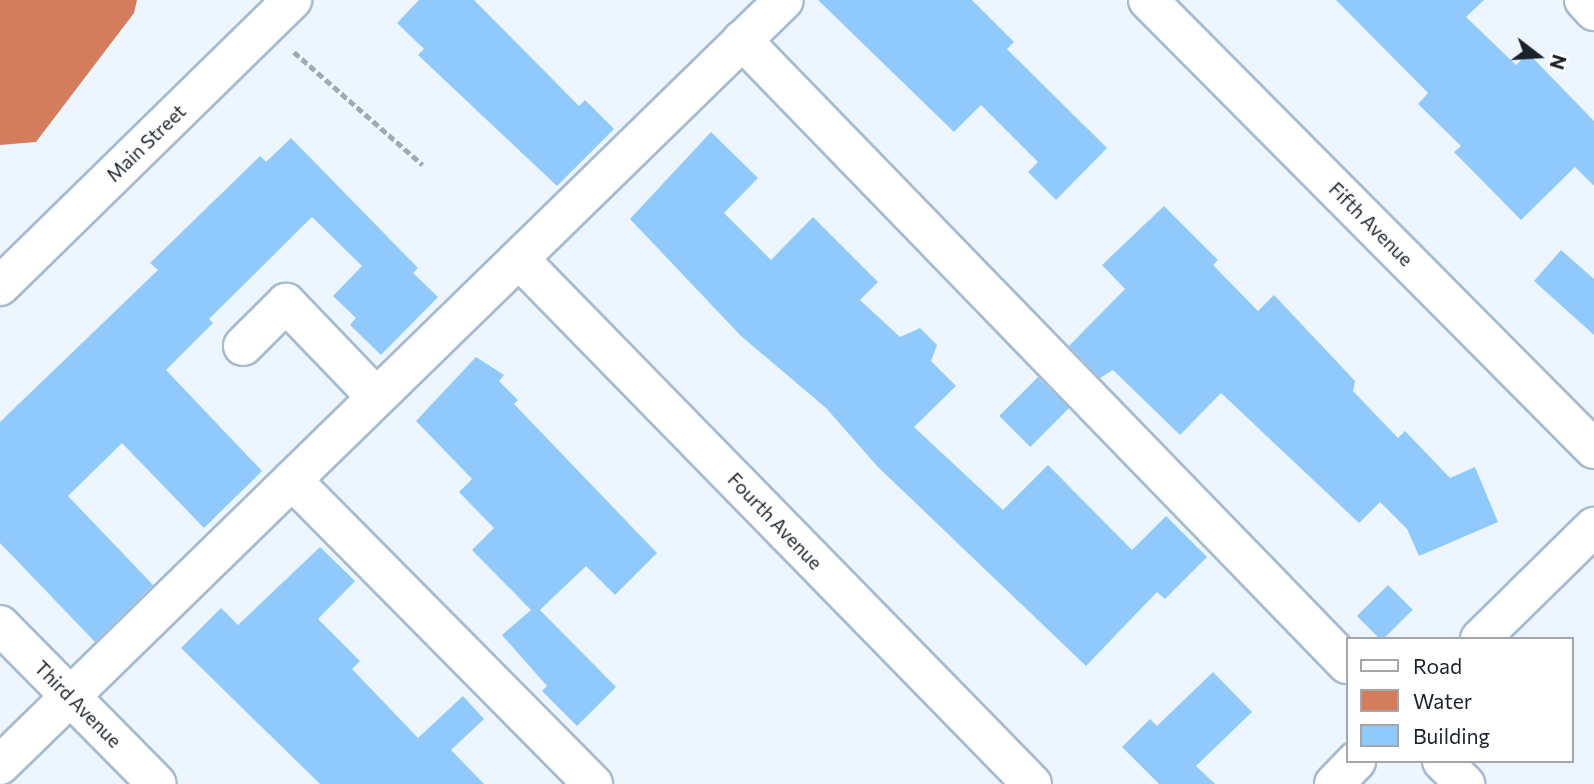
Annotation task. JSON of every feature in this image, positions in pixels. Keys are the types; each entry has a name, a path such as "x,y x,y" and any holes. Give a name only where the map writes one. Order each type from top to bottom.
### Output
{"street":[{"name":"Main Street","path":"0,286 292,0"},
{"path":"0,765 784,0"},
{"name":"Fifth Avenue","path":"1148,0 1594,449"},
{"path":"1584,0 1594,10"},
{"path":"742,40 1346,663"},
{"name":"Fourth Avenue","path":"519,259 1032,784"},
{"path":"243,346 286,303 376,397"},
{"path":"292,480 593,784"},
{"path":"1482,637 1594,527"},
{"name":"Third Avenue","path":"0,625 157,784"},
{"path":"1334,784 1354,763"},
{"path":"1444,763 1465,784"}],"path":[{"path":"286,44 423,165"}],"water":[{"path":"0,0 137,0 134,13 36,142 0,145"}],"building":[{"path":"419,0 474,0 579,106 585,100 614,129 557,186 418,55 424,49 397,23"},
{"path":"818,0 972,0 1014,42 1007,49 1107,148 1056,200 1028,172 1038,162 981,105 954,132"},
{"path":"1336,0 1484,0 1466,17 1516,65 1528,53 1594,121 1594,186 1575,167 1521,220 1454,152 1461,146 1418,104 1428,93"},
{"path":"711,132 758,178 724,213 771,260 813,217 878,282 860,300 900,337 920,328 937,345 931,361 956,386 914,427 1003,510 1048,465 1132,550 1166,516 1207,557 1165,599 1157,592 1086,666 878,467 826,408 741,336 630,219"},
{"path":"291,138 418,268 413,273 438,297 381,355 350,325 356,318 333,296 362,266 312,217 209,319 213,323 166,370 262,471 204,528 122,443 68,496 153,585 95,642 0,543 0,422 158,270 150,263 260,156 266,162"},
{"path":"1164,206 1218,260 1213,265 1258,311 1274,295 1355,381 1353,391 1398,438 1405,431 1450,478 1475,467 1498,522 1419,556 1407,529 1380,502 1359,523 1221,393 1180,435 1113,370 1100,378 1069,346 1125,289 1102,265"},
{"path":"1561,250 1594,279 1594,335 1534,281"},
{"path":"476,357 504,375 499,381 518,400 514,404 657,553 615,595 586,566 540,610 616,687 577,726 542,691 547,686 502,635 531,610 472,550 494,528 459,492 472,479 416,421"},
{"path":"1038,377 1069,408 1030,447 999,416"},
{"path":"320,547 355,581 318,619 360,661 352,669 418,738 463,696 484,719 451,750 484,784 320,784 181,648 221,608 238,625"},
{"path":"1388,585 1413,610 1385,637 1378,637 1357,616"},
{"path":"1213,672 1252,712 1196,766 1215,784 1159,784 1122,747 1150,719 1157,726"}]}
